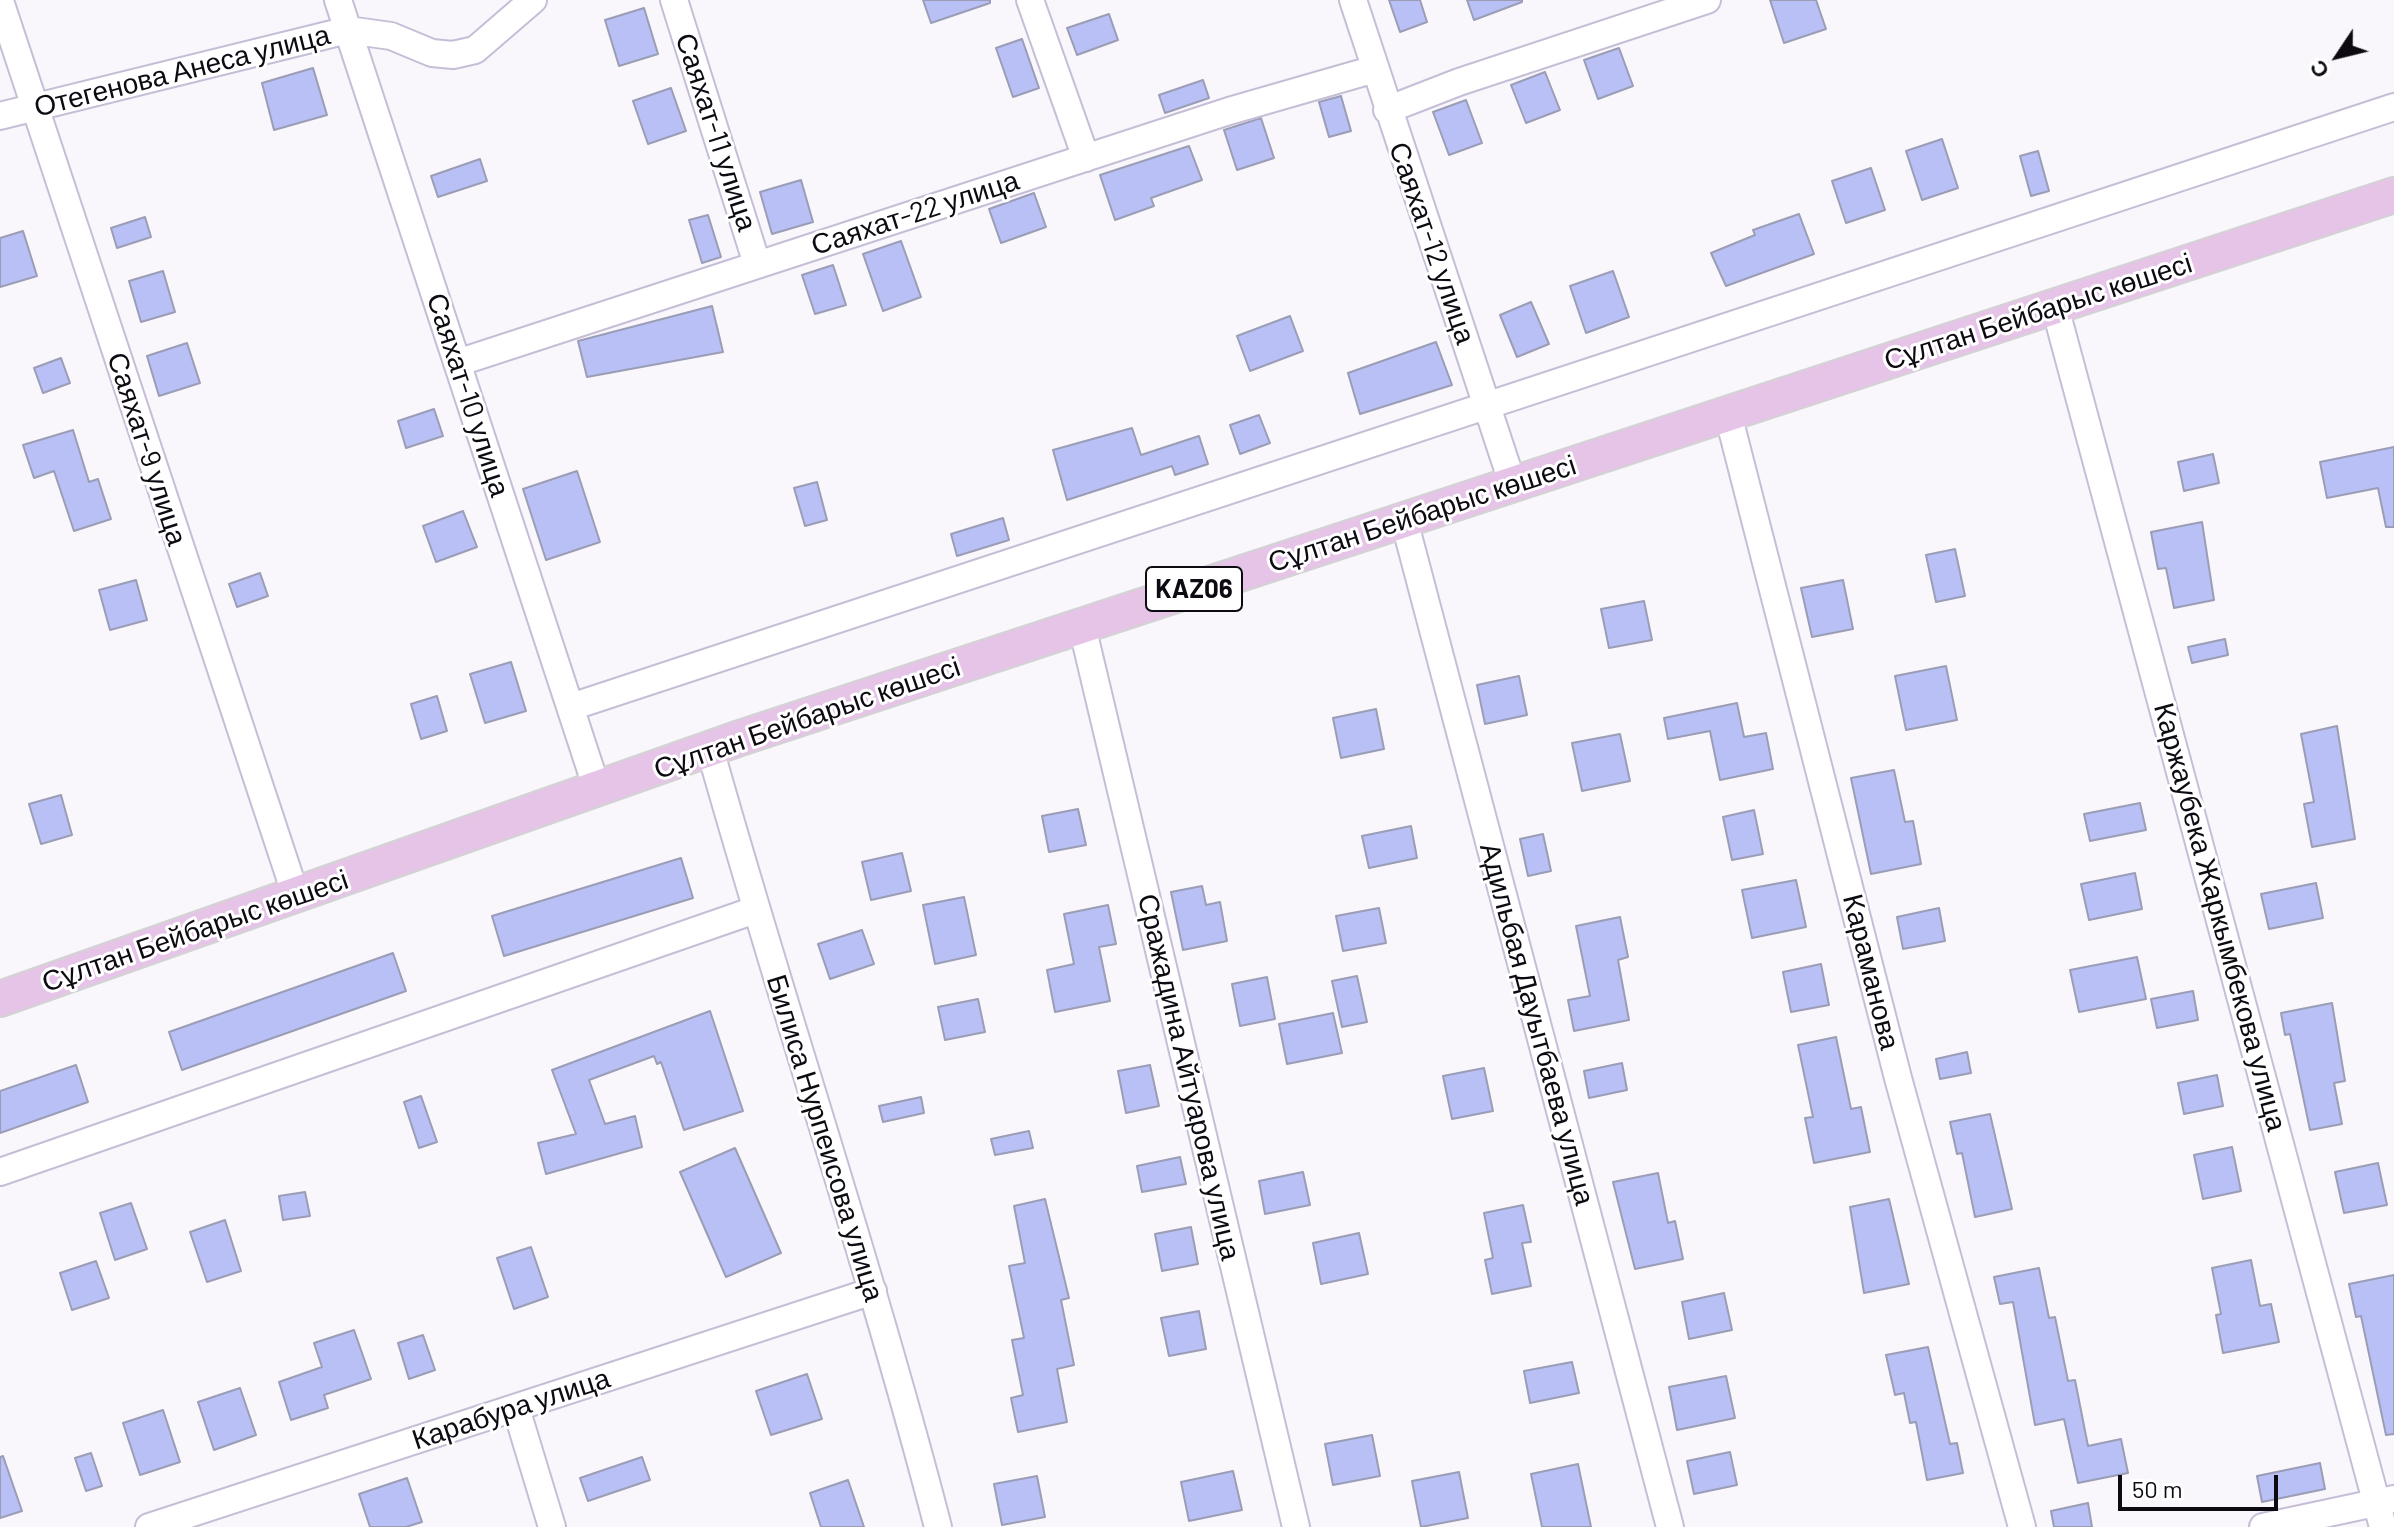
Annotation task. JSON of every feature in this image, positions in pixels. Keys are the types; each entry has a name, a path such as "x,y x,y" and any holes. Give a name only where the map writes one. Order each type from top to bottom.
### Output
{"main road":[{"name":"Сұлтан Бейбарыс көшесі","path":"0,999 710,749 2055,307 2392,203"}],"street":[{"name":"Саяхат-10 улица","path":"338,0 597,789"},
{"name":"Отегенова Анеса улица","path":"0,116 348,30 391,36 432,53 453,55 475,50 533,0"},
{"name":"Саяхат-11 улица","path":"674,0 757,264"},
{"path":"1030,0 1086,158"},
{"name":"Саяхат-12 улица","path":"1353,0 1513,485"},
{"path":"1387,110 1459,82 1707,0"},
{"name":"Саяхат-9 улица","path":"0,1 296,896"},
{"name":"Саяхат-22 улица","path":"457,363 1229,111 1375,69"},
{"path":"571,707 2394,107"},
{"name":"Каржаубека Жаркымбекова улица","path":"2055,307 2385,1509"},
{"name":"Караманова","path":"1728,414 1898,1078 2022,1527"},
{"name":"Адильбая Дауытбаева улица","path":"1404,520 1670,1527"},
{"name":"Сражадина Айтуарова улица","path":"1082,626 1296,1527"},
{"name":"Билиса Нурпеисова улица","path":"710,749 755,910 873,1291 938,1527"},
{"path":"0,1172 755,910"},
{"name":"Карабура улица","path":"149,1527 187,1521 516,1408 873,1291"},
{"path":"516,1408 552,1527"},
{"path":"2263,1527 2385,1509"}],"building":[{"path":"923,0 990,0 990,3 931,23"},
{"path":"1389,0 1420,0 1427,22 1400,32"},
{"path":"1467,0 1522,0 1522,2 1474,20"},
{"path":"1770,0 1816,0 1826,29 1784,43"},
{"path":"644,8 658,54 619,66 605,20"},
{"path":"1109,14 1118,40 1077,55 1067,28"},
{"path":"1022,39 1039,88 1013,97 996,48"},
{"path":"1619,48 1633,86 1598,99 1584,60"},
{"path":"313,68 327,115 274,130 262,83"},
{"path":"1545,72 1560,110 1526,123 1511,85"},
{"path":"1203,80 1209,98 1165,113 1159,95"},
{"path":"671,88 686,131 648,144 633,101"},
{"path":"1341,96 1351,131 1329,137 1319,102"},
{"path":"1466,100 1482,143 1449,155 1433,112"},
{"path":"1261,118 1274,158 1237,170 1224,130"},
{"path":"1942,139 1958,188 1922,200 1906,151"},
{"path":"1189,146 1202,180 1151,198 1154,206 1115,220 1100,175"},
{"path":"2038,151 2049,191 2031,196 2020,156"},
{"path":"480,159 487,181 438,197 431,176"},
{"path":"1871,168 1885,210 1846,223 1832,181"},
{"path":"801,180 813,222 772,234 760,192"},
{"path":"1034,193 1046,227 1001,243 989,209"},
{"path":"1799,214 1814,254 1726,286 1711,253 1755,235 1753,230"},
{"path":"708,215 721,257 702,263 689,220"},
{"path":"145,217 151,237 117,248 111,228"},
{"path":"23,231 37,276 0,287 0,238"},
{"path":"901,241 921,297 883,311 863,254"},
{"path":"833,265 846,305 815,314 802,275"},
{"path":"163,271 175,312 141,322 129,281"},
{"path":"1613,271 1629,317 1586,333 1570,286"},
{"path":"1531,302 1549,344 1517,357 1500,315"},
{"path":"712,306 723,352 587,377 578,341"},
{"path":"1290,316 1303,351 1250,371 1237,336"},
{"path":"1436,342 1452,385 1360,414 1348,373"},
{"path":"187,343 200,383 159,396 147,356"},
{"path":"61,358 70,383 43,393 34,368"},
{"path":"434,409 443,436 406,448 398,421"},
{"path":"1259,415 1270,443 1240,454 1230,425"},
{"path":"1132,428 1141,455 1199,436 1208,464 1175,475 1172,466 1067,500 1053,450"},
{"path":"73,430 89,482 98,479 111,519 74,531 54,471 34,478 23,445"},
{"path":"2394,447 2394,527 2386,527 2378,488 2327,498 2320,462"},
{"path":"2213,454 2219,483 2184,491 2178,462"},
{"path":"577,471 600,542 546,560 523,489"},
{"path":"817,482 827,520 805,526 794,488"},
{"path":"463,511 477,547 436,562 423,526"},
{"path":"1003,518 1009,540 957,556 951,534"},
{"path":"2202,522 2214,600 2174,608 2166,568 2158,569 2151,532"},
{"path":"1955,549 1965,596 1936,602 1926,555"},
{"path":"260,573 268,596 237,607 229,584"},
{"path":"136,580 147,620 110,630 99,590"},
{"path":"1843,580 1853,629 1812,637 1801,588"},
{"path":"1644,601 1652,640 1609,648 1601,609"},
{"path":"2225,639 2228,655 2192,663 2188,647"},
{"path":"511,662 526,711 485,723 470,674"},
{"path":"1946,666 1957,720 1906,730 1895,676"},
{"path":"1519,676 1527,715 1485,724 1477,685"},
{"path":"437,696 447,731 421,739 411,704"},
{"path":"1737,703 1744,737 1766,733 1773,769 1720,780 1710,731 1668,739 1664,718"},
{"path":"1376,709 1384,749 1341,758 1333,718"},
{"path":"2337,726 2355,839 2312,847 2304,804 2314,802 2301,734"},
{"path":"1620,734 1630,781 1582,791 1572,743"},
{"path":"1894,770 1905,822 1913,821 1921,864 1871,874 1851,778"},
{"path":"61,795 72,835 41,844 29,804"},
{"path":"2140,803 2146,830 2090,841 2084,814"},
{"path":"1078,809 1086,845 1049,852 1042,816"},
{"path":"1754,810 1763,854 1732,860 1723,817"},
{"path":"1411,826 1417,858 1369,868 1362,836"},
{"path":"1543,834 1551,871 1528,876 1520,839"},
{"path":"902,853 911,891 871,900 862,862"},
{"path":"681,858 693,898 504,956 492,916"},
{"path":"2135,873 2142,909 2089,920 2081,884"},
{"path":"1796,880 1806,927 1752,938 1742,890"},
{"path":"2316,883 2323,918 2269,929 2261,894"},
{"path":"1202,886 1206,905 1220,902 1227,941 1183,950 1171,892"},
{"path":"964,897 976,955 935,964 923,905"},
{"path":"1108,905 1116,944 1099,947 1110,1001 1055,1012 1047,970 1074,964 1064,914"},
{"path":"1379,908 1386,943 1343,951 1336,916"},
{"path":"1939,908 1945,941 1903,949 1897,917"},
{"path":"1620,917 1628,957 1618,960 1629,1020 1574,1031 1568,1000 1590,996 1576,926"},
{"path":"862,930 874,964 830,979 818,944"},
{"path":"393,953 406,991 182,1070 169,1032"},
{"path":"2137,957 2146,999 2079,1012 2070,970"},
{"path":"1821,964 1829,1005 1791,1012 1783,972"},
{"path":"1357,976 1367,1022 1342,1027 1332,981"},
{"path":"1267,977 1275,1019 1240,1026 1232,984"},
{"path":"2193,991 2198,1020 2157,1028 2151,999"},
{"path":"978,999 985,1032 945,1040 938,1007"},
{"path":"2332,1003 2345,1081 2334,1083 2342,1124 2310,1130 2290,1034 2285,1035 2281,1013"},
{"path":"710,1011 743,1111 684,1130 661,1062 657,1064 654,1056 589,1080 605,1124 635,1116 642,1147 546,1174 538,1143 576,1134 552,1070"},
{"path":"1333,1013 1342,1053 1287,1064 1279,1024"},
{"path":"1836,1037 1851,1109 1861,1107 1870,1152 1814,1163 1805,1118 1813,1117 1798,1045"},
{"path":"1967,1052 1971,1073 1940,1079 1936,1059"},
{"path":"1622,1063 1627,1090 1589,1098 1584,1071"},
{"path":"76,1065 88,1102 0,1133 0,1091"},
{"path":"1150,1065 1159,1106 1126,1113 1118,1071"},
{"path":"1484,1068 1493,1111 1452,1119 1443,1076"},
{"path":"2217,1075 2223,1106 2184,1114 2178,1083"},
{"path":"421,1096 437,1142 419,1148 404,1102"},
{"path":"921,1097 924,1113 883,1122 879,1106"},
{"path":"1990,1114 2012,1209 1975,1217 1962,1153 1957,1154 1950,1122"},
{"path":"1029,1131 1033,1148 995,1155 991,1139"},
{"path":"2232,1147 2241,1191 2203,1199 2194,1155"},
{"path":"735,1148 781,1253 726,1277 680,1172"},
{"path":"1180,1157 1186,1184 1142,1192 1137,1166"},
{"path":"2378,1163 2387,1205 2344,1213 2335,1172"},
{"path":"1303,1172 1310,1205 1265,1214 1259,1181"},
{"path":"1658,1173 1668,1223 1675,1221 1683,1259 1635,1269 1613,1182"},
{"path":"305,1192 310,1216 283,1220 279,1196"},
{"path":"1045,1199 1069,1298 1061,1300 1074,1365 1057,1369 1067,1422 1018,1432 1011,1398 1023,1395 1012,1340 1024,1338 1009,1266 1025,1263 1014,1206"},
{"path":"1889,1199 1909,1284 1864,1293 1850,1207"},
{"path":"131,1203 147,1249 115,1260 100,1213"},
{"path":"1523,1205 1531,1242 1522,1243 1531,1286 1492,1294 1485,1260 1493,1258 1484,1213"},
{"path":"225,1220 241,1271 207,1282 190,1232"},
{"path":"1191,1227 1198,1264 1162,1271 1155,1234"},
{"path":"1359,1233 1368,1274 1321,1284 1313,1243"},
{"path":"531,1247 548,1297 514,1309 497,1258"},
{"path":"2251,1260 2260,1306 2271,1304 2279,1342 2223,1353 2216,1315 2221,1314 2212,1268"},
{"path":"96,1261 109,1298 72,1310 60,1273"},
{"path":"2039,1268 2049,1318 2055,1317 2068,1381 2075,1380 2088,1446 2121,1439 2128,1473 2078,1483 2064,1419 2035,1425 2013,1302 2000,1304 1994,1277"},
{"path":"2394,1275 2394,1434 2386,1435 2361,1316 2356,1317 2349,1284"},
{"path":"1724,1293 1732,1330 1689,1339 1682,1302"},
{"path":"1199,1311 1206,1349 1169,1356 1161,1318"},
{"path":"354,1330 371,1379 324,1395 328,1408 291,1420 279,1382 322,1367 314,1343"},
{"path":"423,1335 435,1370 409,1379 398,1343"},
{"path":"1928,1347 1950,1444 1957,1443 1963,1473 1927,1480 1916,1422 1910,1423 1904,1393 1895,1395 1886,1355"},
{"path":"1572,1362 1579,1393 1530,1403 1524,1371"},
{"path":"807,1374 822,1419 771,1435 756,1391"},
{"path":"1726,1376 1735,1418 1677,1430 1669,1387"},
{"path":"240,1388 256,1435 214,1450 198,1402"},
{"path":"163,1410 180,1462 140,1475 123,1423"},
{"path":"1372,1435 1380,1476 1333,1485 1325,1444"},
{"path":"1730,1452 1737,1485 1694,1494 1687,1461"},
{"path":"91,1453 102,1486 86,1491 75,1458"},
{"path":"3,1456 22,1511 0,1518 0,1457"},
{"path":"642,1457 650,1480 588,1501 580,1478"},
{"path":"2320,1463 2325,1489 2262,1502 2257,1476"},
{"path":"1578,1464 1591,1527 1542,1527 1531,1474"},
{"path":"1233,1471 1242,1510 1189,1521 1181,1482"},
{"path":"1459,1472 1468,1518 1421,1527 1412,1481"},
{"path":"1037,1476 1045,1517 1002,1525 994,1484"},
{"path":"407,1478 422,1522 406,1527 370,1527 359,1494"},
{"path":"848,1480 864,1527 821,1527 810,1493"},
{"path":"2088,1503 2092,1527 2054,1527 2051,1511"}]}
